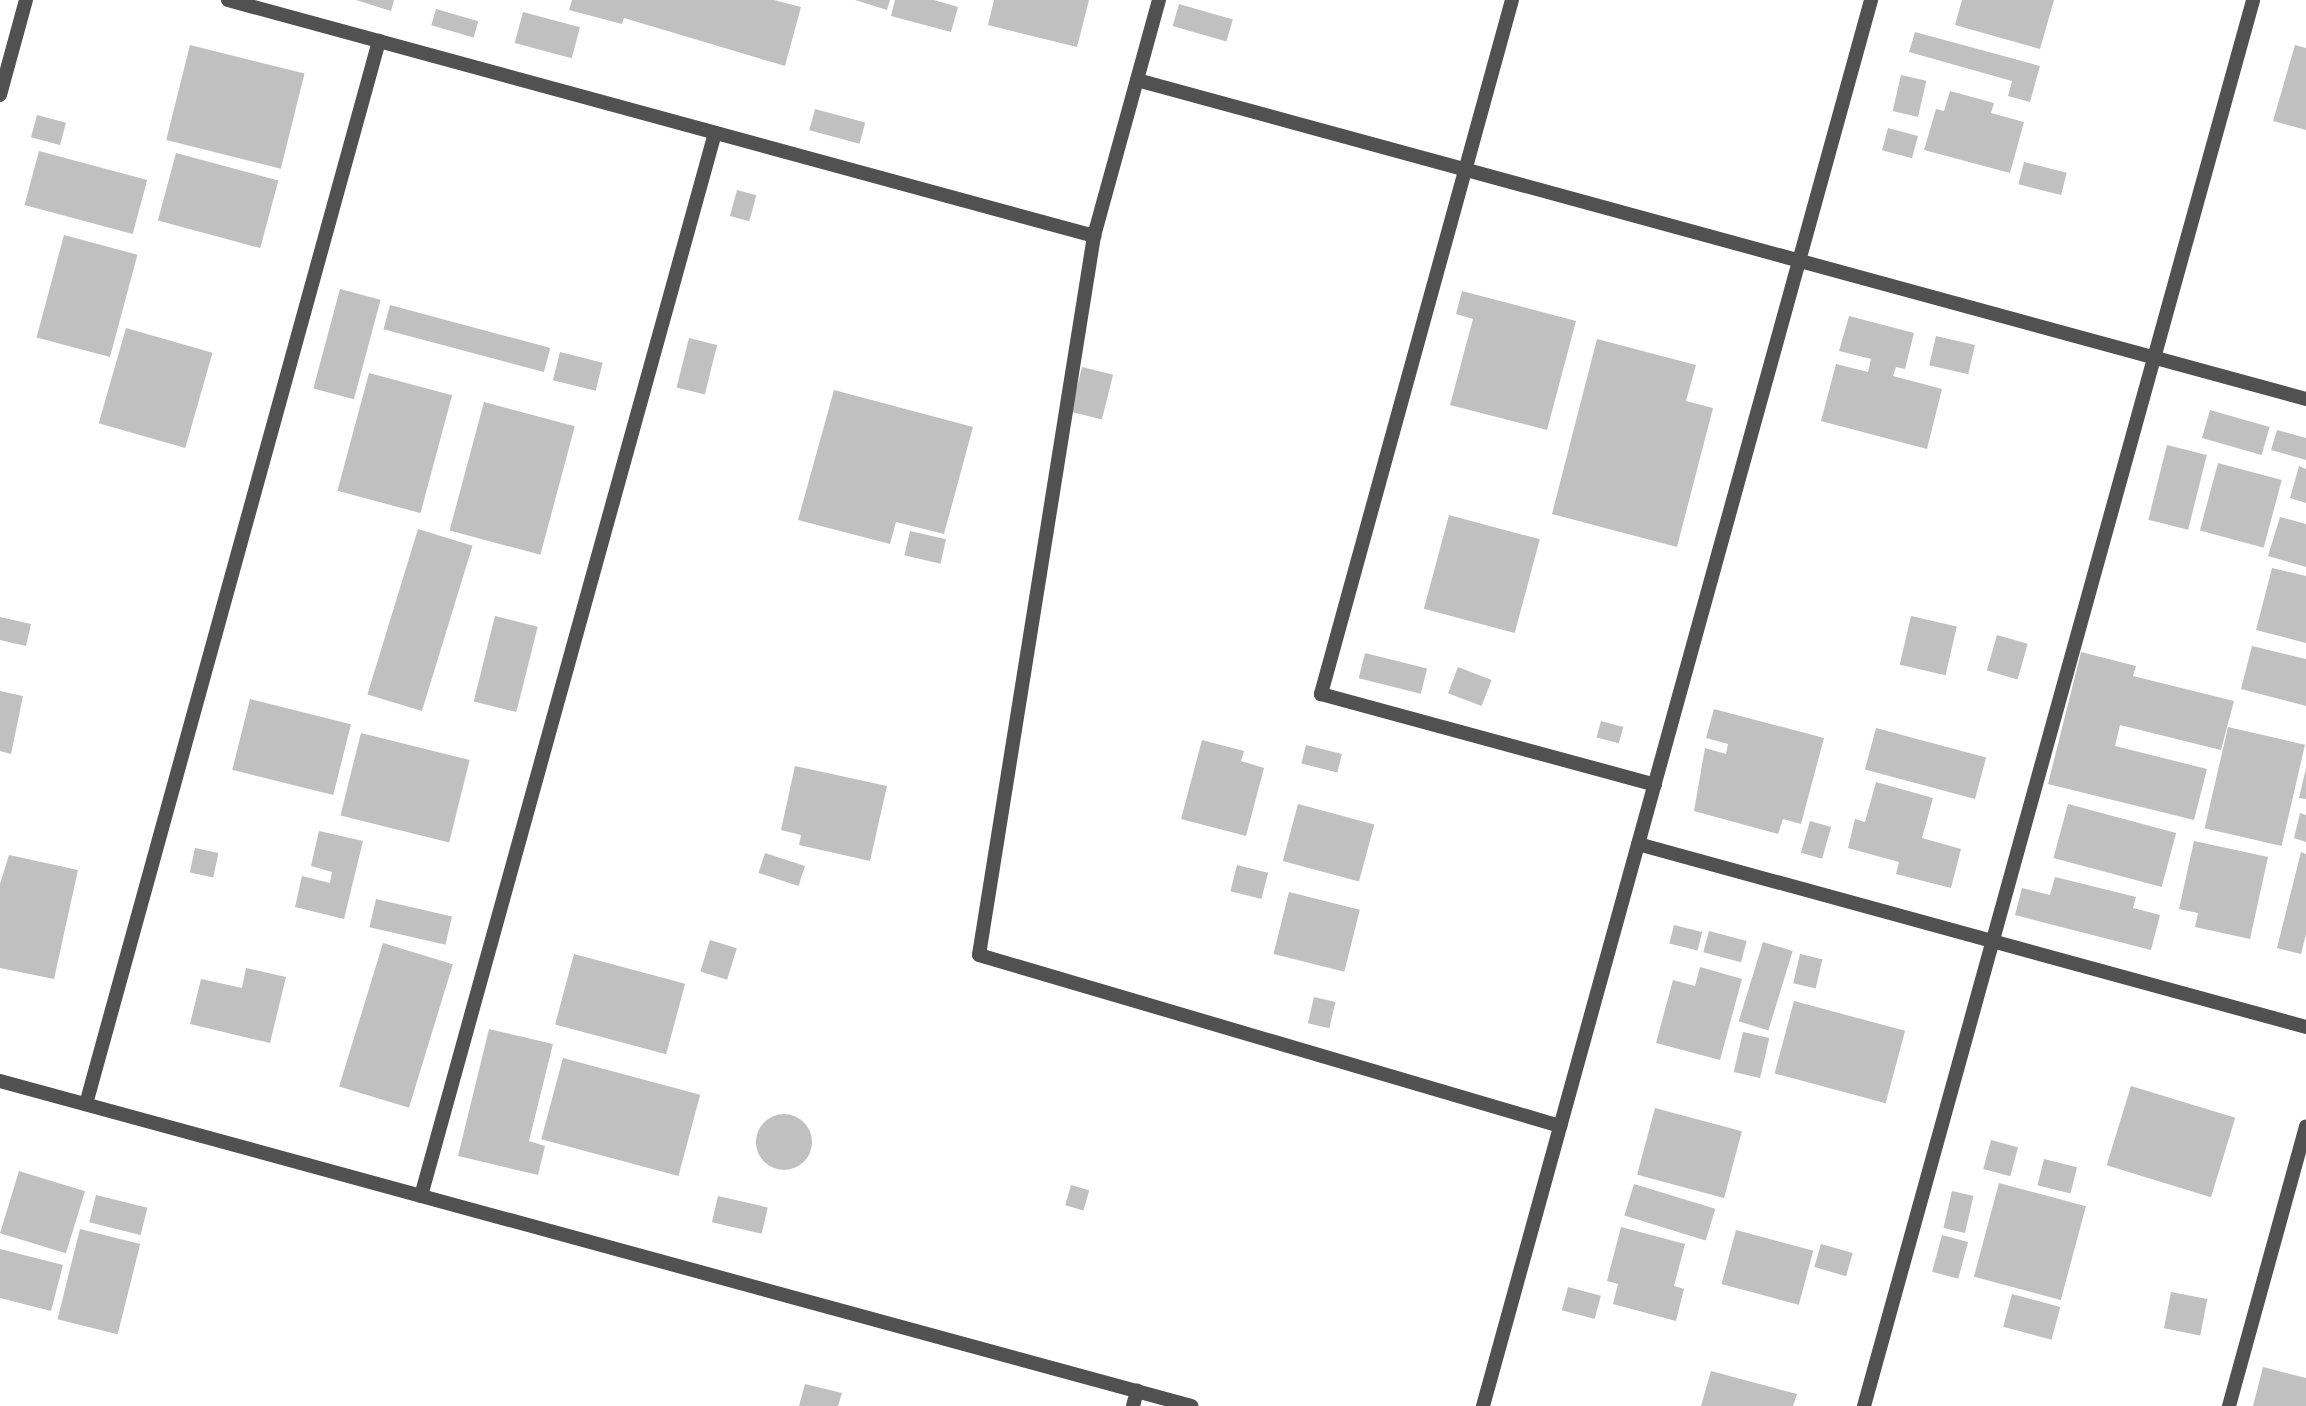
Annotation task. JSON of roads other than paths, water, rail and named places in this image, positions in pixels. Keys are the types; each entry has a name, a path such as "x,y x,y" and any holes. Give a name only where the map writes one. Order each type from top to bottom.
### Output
{"street":[{"path":"0,95 26,0"},
{"path":"228,0 1094,236"},
{"path":"1159,0 1094,236 979,955 1560,1126"},
{"path":"1512,0 1321,694 1655,785"},
{"path":"1483,1406 1871,0"},
{"path":"1864,1406 2253,0"},
{"path":"86,1104 379,41"},
{"path":"1137,80 2306,399"},
{"path":"421,1196 715,133"},
{"path":"1638,844 2306,1027"},
{"path":"0,1081 1191,1406"},
{"path":"2229,1406 2306,1126"},
{"path":"1133,1406 1137,1391"}]}
